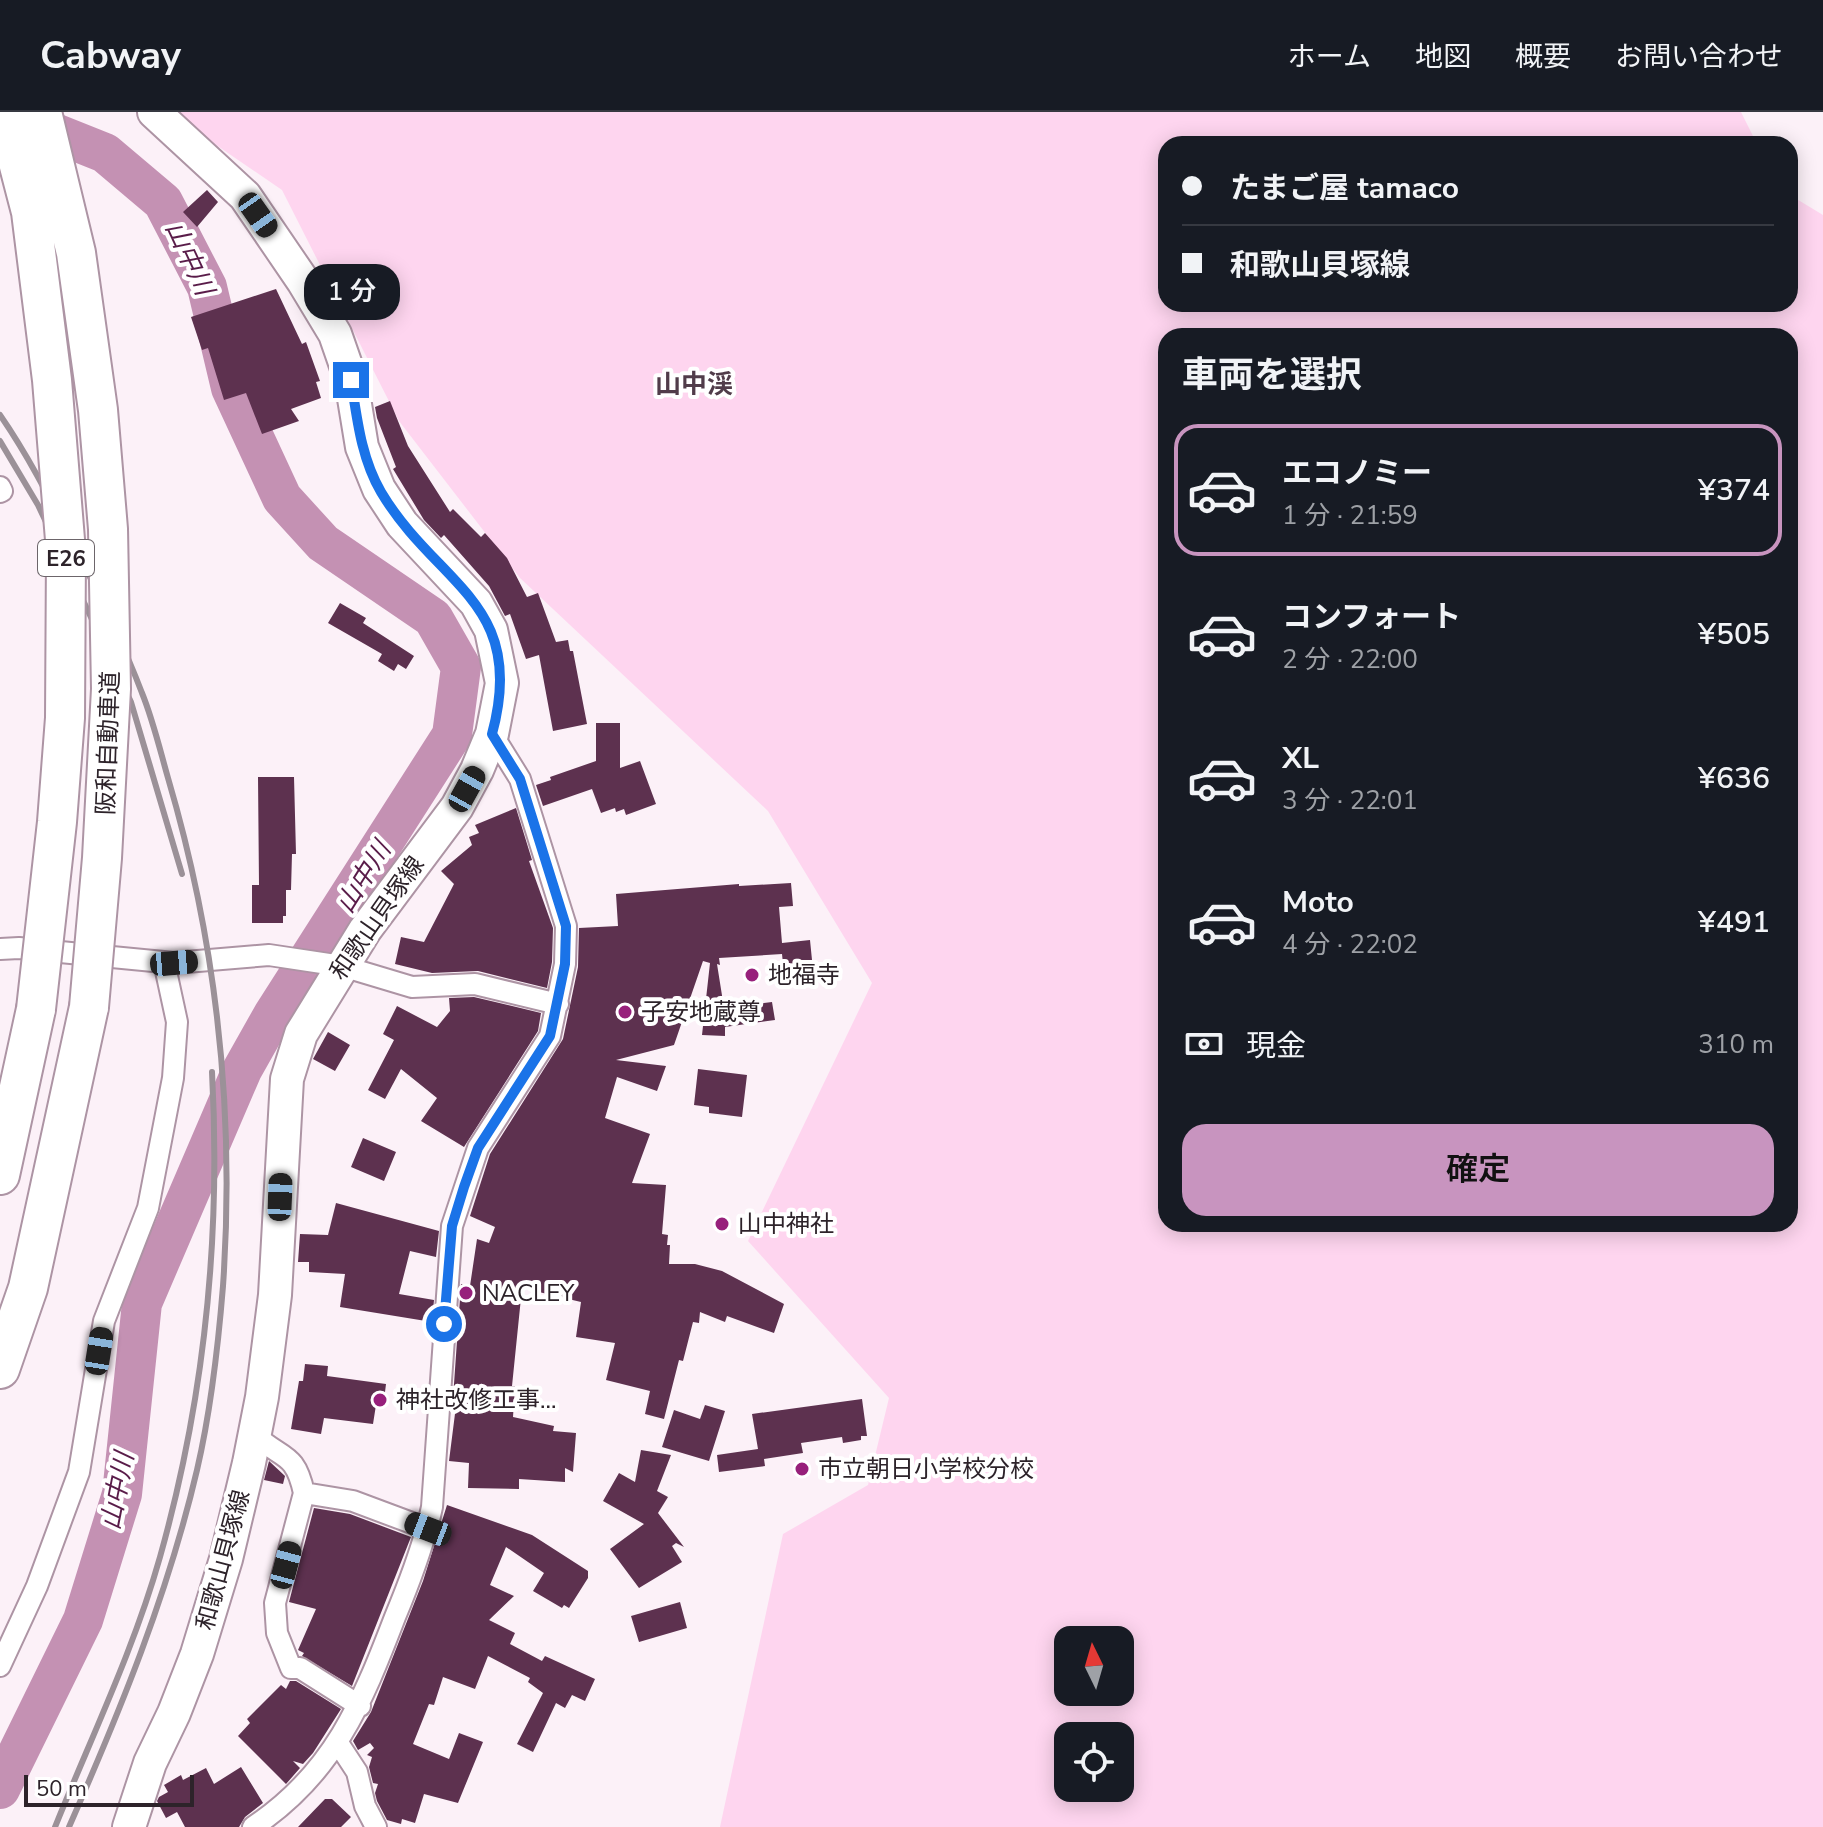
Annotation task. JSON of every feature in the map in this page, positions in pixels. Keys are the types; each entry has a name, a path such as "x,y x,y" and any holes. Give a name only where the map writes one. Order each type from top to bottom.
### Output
{"highway":[{"name":"阪和自動車道","path":"0,1175 36,1009 57,822 65,718 66,552 52,380 31,212 5,112"},
{"name":"阪和自動車道","path":"0,1369 28,1288 89,1007 102,858 111,689 108,529 98,410 76,253 42,112"}],"main road":[{"name":"和歌山貝塚線","path":"129,1827 150,1763 197,1654 226,1559 255,1435 275,1295 287,1079 301,1034 332,964 365,930 457,807 492,734 502,683 491,630 476,603 402,524 379,489 362,447 351,380 335,334 303,281 245,196 154,112"}],"street":[{"path":"253,1827 287,1801 338,1743 360,1706 428,1529 435,1478 452,1226 478,1148 550,1036 558,1004 565,964 566,926 520,779 492,734"},
{"path":"0,949 19,948 164,962 269,955 332,964 412,987 475,984 558,1004"},
{"path":"0,1666 37,1586 79,1472 104,1321 148,1208 173,1078 177,1022 164,962"},
{"path":"255,1435 270,1449 288,1457 299,1472 304,1493 275,1603 277,1633 291,1668 300,1668 360,1706"},
{"path":"304,1493 353,1501 428,1529"},
{"path":"338,1743 357,1772 365,1806 376,1827"}],"shaded area":[{"path":"168,112 1741,112 1753,136 1158,136 1158,312 1798,312 1798,200 1823,215 1823,1827 720,1827 783,1534 868,1485 889,1398 748,1241 872,983 768,811 520,578 399,421 282,190"}],"building":[{"path":"207,190 218,202 197,227 183,212"},
{"path":"276,289 302,344 306,342 320,381 316,382 321,398 291,409 299,421 262,434 246,393 224,400 208,348 202,350 191,317"},
{"path":"390,401 408,446 450,512 453,509 481,537 485,533 507,558 527,597 538,593 556,642 568,640 570,651 573,651 587,724 553,731 539,655 526,659 510,614 505,616 489,586 444,535 441,538 424,520 393,469 396,467 377,418 375,407"},
{"path":"340,603 366,618 363,623 414,656 406,669 398,664 394,671 378,661 382,654 328,623"},
{"path":"596,723 620,723 620,768 640,761 656,804 626,815 624,809 616,812 615,808 601,813 592,789 543,806 536,785 596,761"},
{"path":"258,777 294,777 296,854 292,854 291,890 286,890 283,923 252,923 252,885 259,885"},
{"path":"516,808 532,860 529,861 553,928 547,988 478,971 432,973 395,964 401,937 424,942 454,884 441,871 472,845 469,837 479,833 475,825"},
{"path":"791,883 793,906 779,907 782,943 810,940 814,980 785,983 782,954 719,958 720,965 717,964 724,1008 772,1002 775,1020 725,1027 725,1036 702,1035 710,963 703,961 674,1045 616,1060 666,1066 657,1091 617,1077 605,1118 650,1134 632,1183 666,1185 662,1234 668,1235 669,1264 695,1264 722,1271 784,1304 774,1333 727,1316 725,1322 700,1312 699,1323 693,1322 683,1361 679,1360 664,1419 645,1414 650,1391 606,1380 615,1343 576,1337 581,1302 522,1288 512,1386 515,1386 513,1417 554,1426 553,1431 576,1433 573,1472 565,1468 565,1482 519,1479 519,1489 468,1488 469,1463 449,1461 457,1398 453,1398 461,1284 470,1286 477,1239 489,1243 495,1227 470,1216 490,1154 563,1039 578,967 579,928 618,926 616,894"},
{"path":"474,997 541,1013 538,1031 464,1147 421,1121 437,1098 401,1069 385,1099 368,1090 394,1040 383,1034 397,1006 437,1027 450,1011 449,998"},
{"path":"328,1032 350,1045 335,1071 313,1059"},
{"path":"698,1069 747,1075 742,1117 709,1113 709,1107 694,1105"},
{"path":"363,1138 396,1152 384,1181 351,1167"},
{"path":"336,1203 439,1231 436,1257 410,1251 399,1294 434,1300 432,1322 340,1307 345,1274 309,1272 309,1262 298,1262 300,1234 328,1235"},
{"path":"305,1364 328,1366 327,1376 386,1384 384,1400 381,1400 381,1406 376,1405 373,1424 324,1418 321,1434 291,1429"},
{"path":"862,1399 867,1436 861,1436 861,1440 843,1443 842,1437 801,1443 803,1453 764,1459 765,1466 719,1472 717,1455 758,1449 752,1414"},
{"path":"705,1405 725,1411 709,1461 662,1447 674,1410 700,1419"},
{"path":"641,1450 671,1455 657,1491 668,1497 658,1513 684,1547 676,1543 672,1546 682,1562 639,1588 610,1549 644,1524 603,1501 619,1473 635,1482"},
{"path":"269,1461 285,1476 283,1484 264,1480"},
{"path":"447,1505 532,1535 588,1571 588,1578 569,1608 564,1605 562,1608 533,1591 544,1573 506,1547 490,1585 514,1596 489,1620 515,1633 510,1644 542,1661 545,1656 595,1679 585,1701 572,1695 565,1708 556,1703 533,1752 517,1744 543,1693 528,1682 530,1678 488,1656 475,1689 443,1677 434,1705 429,1704 413,1744 449,1759 459,1733 483,1742 458,1803 424,1794 415,1823 402,1819 401,1824 387,1820 377,1801 375,1793 378,1784 373,1783 369,1767 372,1757 367,1755 374,1748 370,1743 358,1750 353,1741 371,1712 423,1581"},
{"path":"314,1508 350,1514 411,1537 352,1686 302,1656 304,1653 298,1650 316,1609 289,1602"},
{"path":"680,1602 687,1628 639,1642 631,1616"},
{"path":"290,1681 296,1681 341,1709 303,1764 293,1761 300,1768 286,1784 238,1736 250,1723 247,1719 281,1685 286,1689"},
{"path":"241,1767 263,1803 245,1817 239,1827 185,1827 177,1812 166,1818 157,1801 168,1792 164,1785 181,1775 183,1780 206,1768 214,1784"},
{"path":"325,1799 332,1799 351,1817 341,1827 298,1827"}],"waterway":[{"name":"山中川","path":"0,1789 83,1620 122,1494 142,1303 242,1070 273,1015 452,735 461,667 433,618 323,543 282,498 231,388 207,287 163,202 105,153 27,122 16,121"}],"railway":[{"path":"0,415 37,475 89,576 126,653 150,714 199,903 210,966 224,1093 226,1222 223,1286 202,1447 157,1607 124,1696 69,1827"},
{"path":"0,441 38,505 131,702 182,874"},
{"path":"55,1827 150,1591 176,1497 199,1377 206,1316 214,1195 212,1072"}],"place":[{"name":"地福寺","path":"752,975"},
{"name":"子安地蔵尊","path":"625,1012"},
{"name":"山中神社","path":"722,1224"},
{"name":"NACLEY","path":"466,1293"},
{"name":"神社改修工事…","path":"380,1400"},
{"name":"市立朝日小学校分校","path":"802,1469"}],"district":[{"name":"山中渓","path":"694,384"}],"route":[{"path":"351,380 362,447 379,489 402,524 476,603 491,630 502,683 492,734 520,779 566,926 565,964 550,1036 478,1148 452,1226 444,1324"}]}
